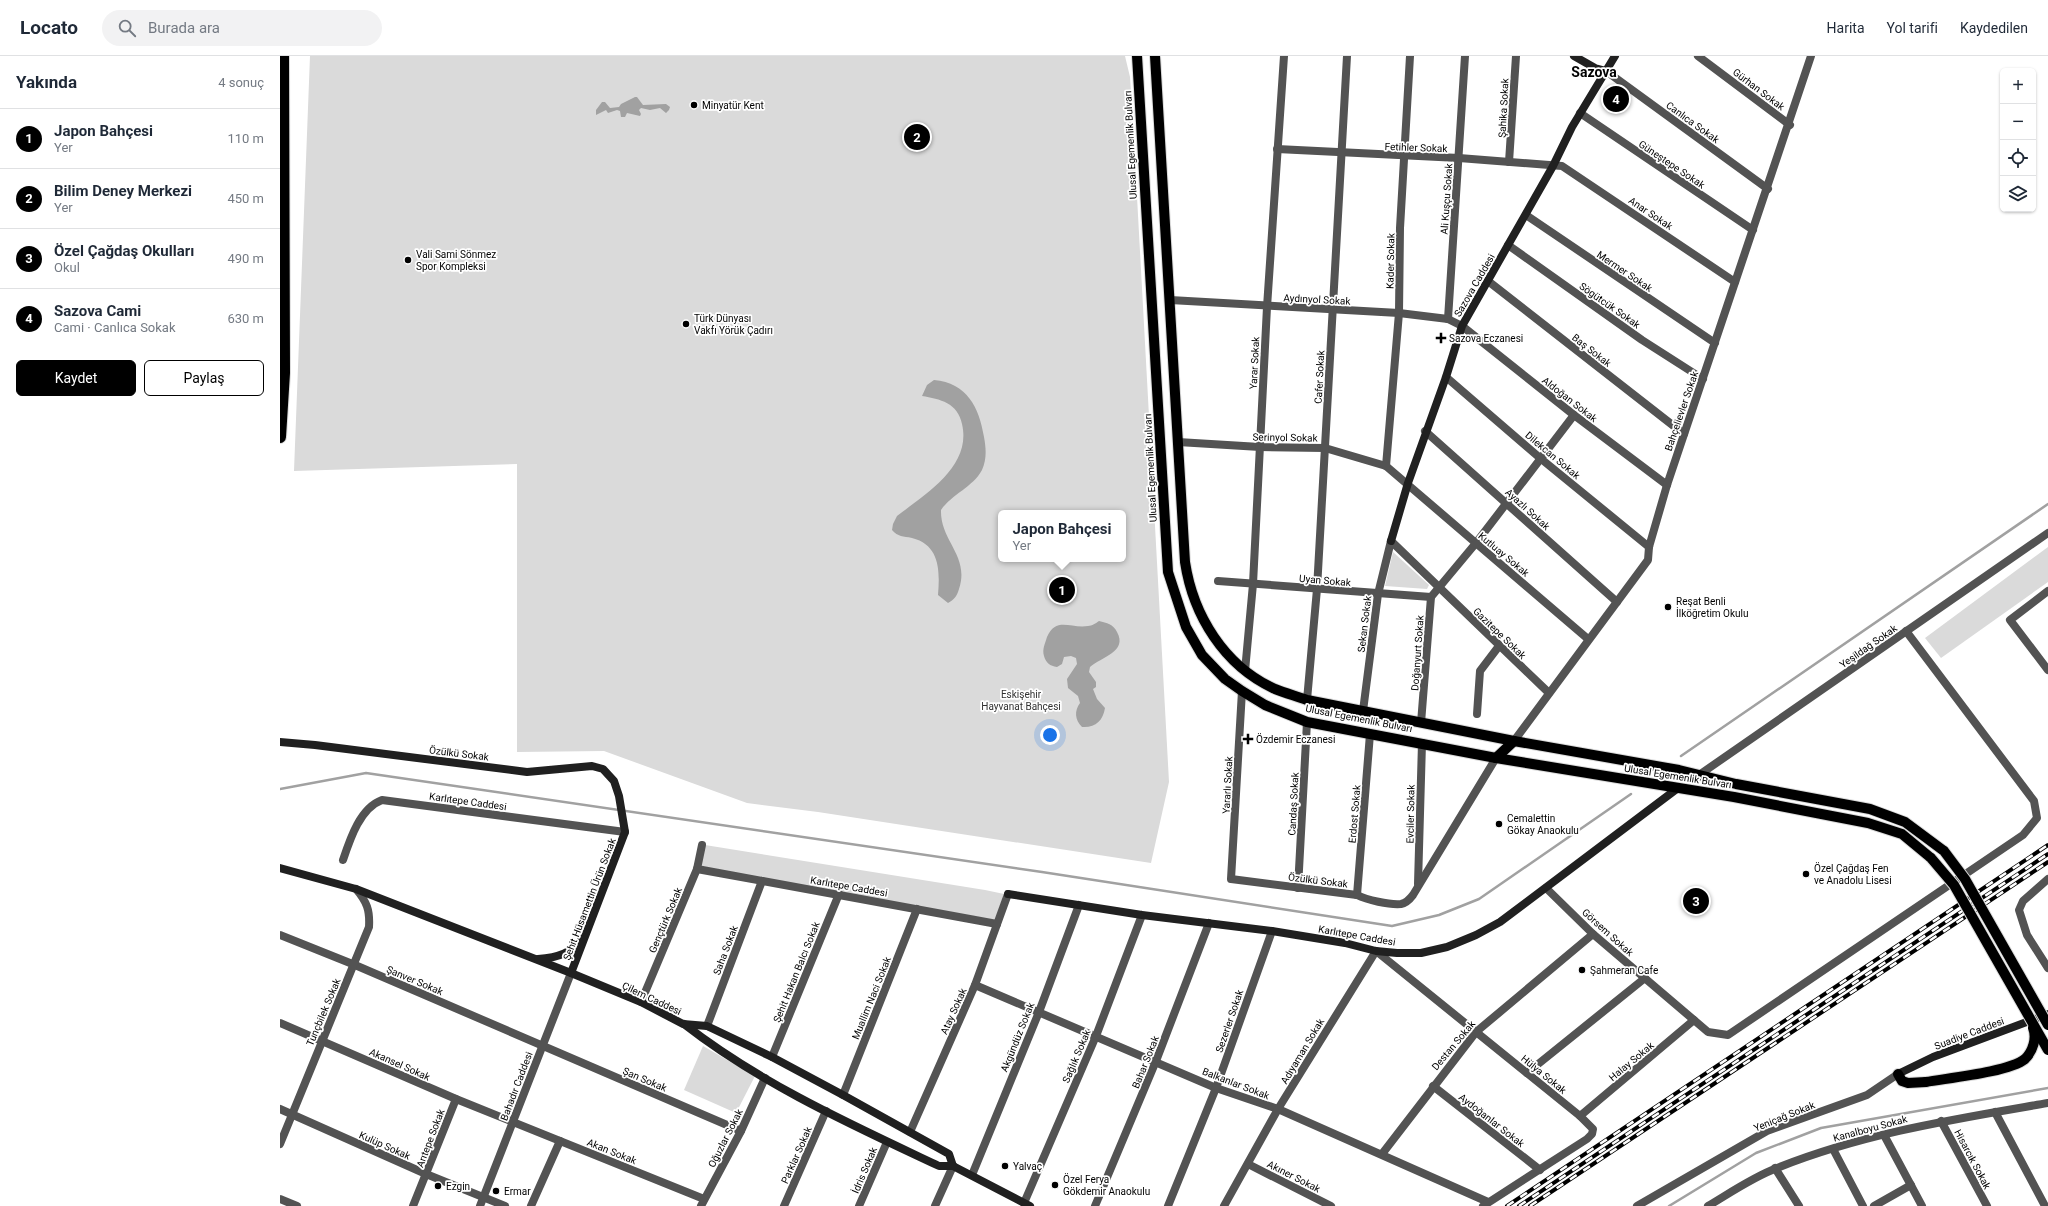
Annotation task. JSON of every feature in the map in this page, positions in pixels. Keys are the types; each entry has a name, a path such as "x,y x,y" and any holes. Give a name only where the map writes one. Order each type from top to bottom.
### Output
{"highway":[{"path":"280,437 284,372 283,56"}],"main road":[{"name":"Ulusal Egemenlik Bulvarı","path":"1137,56 1168,572 1186,628 1202,654 1225,679 1265,705 1307,722 1496,758 1734,797 1868,823 1902,834 1931,858 1954,885 2030,1018"},
{"name":"Ulusal Egemenlik Bulvarı","path":"1155,56 1185,562 1189,585 1196,604 1211,633 1225,651 1245,671 1274,689 1306,700 1870,809 1905,822 1944,851 1965,879 2048,1025"},
{"path":"1574,56 1595,68 1606,71"},
{"name":"Sazova Caddesi","path":"1391,541 1408,483 1425,432 1446,377 1462,326 1526,215 1580,113 1614,56"},
{"path":"1496,758 1514,741"},
{"name":"Özülkü Sokak","path":"280,742 315,745 527,772 592,766 603,769 614,781 619,796 625,832"},
{"name":"Karlıtepe Caddesi","path":"1008,894 1142,915 1272,931 1345,943 1376,951 1422,953 1447,947 1476,935 1500,922 1678,788"},
{"name":"Şehit Hüsamettin Ürün Sokak","path":"571,973 625,832"},
{"name":"Çilem Caddesi","path":"280,868 346,885 571,973 641,1002 683,1024 707,1026 772,1057 949,1154 953,1166"},
{"path":"537,959 553,957 568,952 580,942 587,930"},
{"name":"Suadiye Caddesi","path":"1898,1074 1933,1057 2048,1014"},
{"path":"2030,1018 2048,1050"},
{"path":"1898,1074 1902,1081 1908,1083 1926,1082 2010,1066 2025,1058 2033,1046 2036,1035 2030,1018"},
{"path":"683,1024 702,1039 765,1078 826,1112 939,1166 953,1166 1027,1205"}],"street":[{"name":"Yarar Sokak","path":"1245,671 1253,584 1267,307 1284,56"},
{"name":"Cafer Sokak","path":"1306,700 1317,589 1347,56"},
{"name":"Kader Sokak","path":"1386,466 1399,313 1400,228 1410,56"},
{"name":"Ali Kuşçu Sokak","path":"1448,319 1465,56"},
{"name":"Şahika Sokak","path":"1510,162 1516,56"},
{"name":"Gürhan Sokak","path":"1698,56 1790,124"},
{"name":"Bahçelievler Sokak","path":"1514,741 1588,639 1648,560 1648,548 1667,485 1812,56"},
{"name":"Canlıca Sokak","path":"1606,71 1768,189"},
{"name":"Güneştepe Sokak","path":"1580,113 1753,230"},
{"name":"Fetihler Sokak","path":"1277,149 1405,157 1459,158 1553,166"},
{"name":"Anar Sokak","path":"1553,166 1562,166 1735,282"},
{"name":"Mermer Sokak","path":"1526,215 1715,343"},
{"name":"Sögütcük Sokak","path":"1508,245 1642,340 1703,379"},
{"name":"Baş Sokak","path":"1488,281 1684,434"},
{"name":"Aydınyol Sokak","path":"1170,300 1267,307 1399,313 1448,319 1462,326"},
{"name":"Aldoğan Sokak","path":"1462,326 1574,415 1667,485"},
{"name":"Dilekcan Sokak","path":"1446,377 1648,548"},
{"path":"1431,597 1476,542 1574,415"},
{"name":"Ayazlı Sokak","path":"1425,432 1506,502 1617,602"},
{"name":"Serinyol Sokak","path":"1178,442 1260,447 1325,448 1386,466 1408,483"},
{"name":"Kutluay Sokak","path":"1408,483 1588,639"},
{"name":"Yeşildağ Sokak","path":"1699,775 2048,533"},
{"name":"Gazitepe Sokak","path":"1391,541 1549,693"},
{"name":"Sekan Sokak","path":"1363,711 1378,594 1391,541"},
{"name":"Uyan Sokak","path":"1218,581 1431,597"},
{"path":"2048,591 2010,620 2048,670"},
{"name":"Doğanyurt Sokak","path":"1421,723 1431,597"},
{"name":"Görsem Sokak","path":"1546,888 1593,934 1708,1032 1728,1035 2023,835 2037,818 2034,801 1906,632"},
{"path":"1477,714 1480,671 1499,646"},
{"name":"Yararlı Sokak","path":"1231,879 1242,691"},
{"name":"Candaş Sokak","path":"1298,888 1307,722"},
{"name":"Erdost Sokak","path":"1357,895 1370,734"},
{"name":"Evciler Sokak","path":"1418,886 1422,743"},
{"path":"1418,886 1496,758"},
{"name":"Karlıtepe Caddesi","path":"343,860 352,834 373,803 382,800 625,832"},
{"name":"Gençtürk Sokak","path":"641,1002 697,869 702,845"},
{"name":"Karlıtepe Caddesi","path":"697,869 917,908 997,924"},
{"name":"Özülkü Sokak","path":"1231,879 1357,895 1366,899 1402,904 1409,900 1418,886"},
{"path":"2048,879 2023,901 2019,910 2027,936 2048,968"},
{"name":"Saha Sokak","path":"707,1026 762,881"},
{"name":"Tunçbilek Sokak","path":"280,1144 291,1114 369,927 370,914 365,899 356,889"},
{"name":"Şehit Hakan Balcı Sokak","path":"772,1057 839,894"},
{"name":"Atay Sokak","path":"910,1132 975,985 1008,894"},
{"name":"Akgündüz Sokak","path":"972,1175 1038,1012 1079,905"},
{"name":"Muallim Naci Sokak","path":"843,1095 917,908"},
{"name":"Sağlık Sokak","path":"1027,1205 1096,1036 1142,915"},
{"name":"Bahar Sokak","path":"1095,1206 1156,1061 1209,923"},
{"name":"Sezerler Sokak","path":"1168,1206 1216,1088 1272,931"},
{"name":"Destan Sokak","path":"1382,1154 1476,1032 1593,934"},
{"name":"Şanver Sokak","path":"280,935 354,965 541,1046"},
{"name":"Hülya Sokak","path":"1376,951 1580,1116 1593,1129 1592,1134 1540,1170 1486,1204"},
{"name":"Adıyaman Sokak","path":"1224,1206 1278,1109 1376,951"},
{"name":"Bahadır Caddesi","path":"480,1206 541,1046 571,973"},
{"path":"1527,1073 1645,978"},
{"name":"Balkanlar Sokak","path":"975,985 1156,1061 1216,1088 1278,1109 1382,1154 1486,1204"},
{"name":"Halay Sokak","path":"1580,1116 1694,1020"},
{"name":"Akansel Sokak","path":"280,1023 513,1122"},
{"name":"Şan Sokak","path":"541,1046 741,1131"},
{"name":"Yeniçağ Sokak","path":"1637,1206 1767,1131 1866,1095 1898,1074"},
{"name":"Oğuzlar Sokak","path":"702,1203 741,1131 765,1078"},
{"name":"Aydoğanlar Sokak","path":"1433,1086 1540,1170"},
{"name":"Arıtepe Sokak","path":"413,1206 456,1099"},
{"name":"Kanalboyu Sokak","path":"1708,1206 1776,1168 1833,1149 1884,1135 1941,1122 2048,1104"},
{"name":"Kulüp Sokak","path":"280,1109 426,1174 505,1206"},
{"name":"Parklar Sokak","path":"784,1206 826,1112"},
{"path":"1996,1112 2045,1206"},
{"name":"Akan Sokak","path":"513,1122 702,1203"},
{"name":"Hisarcık Sokak","path":"1941,1122 1987,1206"},
{"path":"1884,1135 1922,1206"},
{"path":"531,1206 560,1141"},
{"name":"İdris Sokak","path":"859,1206 887,1142"},
{"path":"1833,1149 1863,1206"},
{"name":"Akıner Sokak","path":"1248,1164 1331,1206"},
{"path":"935,1206 953,1166"},
{"path":"1776,1168 1799,1206"},
{"path":"1874,1206 1911,1185"},
{"path":"280,1199 297,1206"}],"green space":[{"name":"Eskişehir Hayvanat Bahçesi","path":"310,56 1125,56 1130,77 1134,142 1169,782 1151,863 818,812 747,803 604,751 517,752 517,464 294,471"},
{"path":"2048,547 2048,582 1941,658 1925,638"},
{"path":"1393,552 1429,585 1427,589 1385,586"},
{"path":"705,845 1004,894 995,920 701,867"},
{"path":"703,1046 755,1076 736,1113 684,1090"}],"shaded area":[{"path":"637,97 643,105 666,104 670,107 669,110 666,113 660,108 650,110 641,108 639,110 641,114 640,116 627,113 625,117 621,117 620,111 617,110 608,113 606,110 596,115 596,110 602,102 605,102 610,108 619,107 621,104"},
{"path":"934,380 955,386 970,398 979,416 986,449 984,466 978,476 951,499 941,510 945,531 961,567 961,577 958,591 954,599 948,603 938,595 938,568 933,553 928,546 921,541 899,535 892,530 897,516 944,478 960,453 963,439 962,424 957,411 947,403 922,396 927,385"},
{"path":"1099,621 1114,627 1117,632 1119,644 1112,653 1090,667 1089,672 1096,682 1096,687 1093,689 1097,699 1105,708 1104,713 1098,723 1087,727 1082,727 1076,715 1080,703 1078,696 1068,688 1067,679 1077,664 1076,658 1071,656 1064,657 1062,664 1055,667 1046,661 1043,653 1047,637 1055,627 1059,625 1089,626"}],"waterway":[{"path":"1681,756 2048,504"},
{"path":"280,789 366,773 1042,872 1392,926 1439,915 1479,899 1631,794"},
{"path":"1669,1206 1756,1153 1821,1128 2048,1088"}],"railway":[{"path":"1507,1206 2048,845"},
{"path":"1519,1206 2048,854"},
{"path":"1530,1206 2048,862"}],"place":[{"name":"Sazova Cami","path":"1616,99"},
{"name":"Minyatür Kent","path":"694,105"},
{"name":"Bilim Deney Merkezi","path":"917,137"},
{"name":"Vali Sami Sönmez Spor Kompleksi","path":"408,260"},
{"name":"Türk Dünyası Vakfı Yörük Çadırı","path":"686,324"},
{"name":"Sazova Eczanesi","path":"1441,338"},
{"name":"Japon Bahçesi","path":"1062,590"},
{"name":"Reşat Benli İlköğretim Okulu","path":"1668,607"},
{"name":"Özdemir Eczanesi","path":"1248,739"},
{"name":"Cemalettin Gökay Anaokulu","path":"1499,824"},
{"name":"Özel Çağdaş Fen ve Anadolu Lisesi","path":"1806,874"},
{"name":"Özel Çağdaş Okulları","path":"1696,901"},
{"name":"Şahmeran Cafe","path":"1582,970"},
{"name":"Yalvaç","path":"1005,1166"},
{"name":"Özel Ferya Gökdemir Anaokulu","path":"1055,1185"},
{"name":"Ezgin","path":"438,1186"},
{"name":"Ermar","path":"496,1191"}],"district":[{"name":"Sazova","path":"1594,72"}]}
